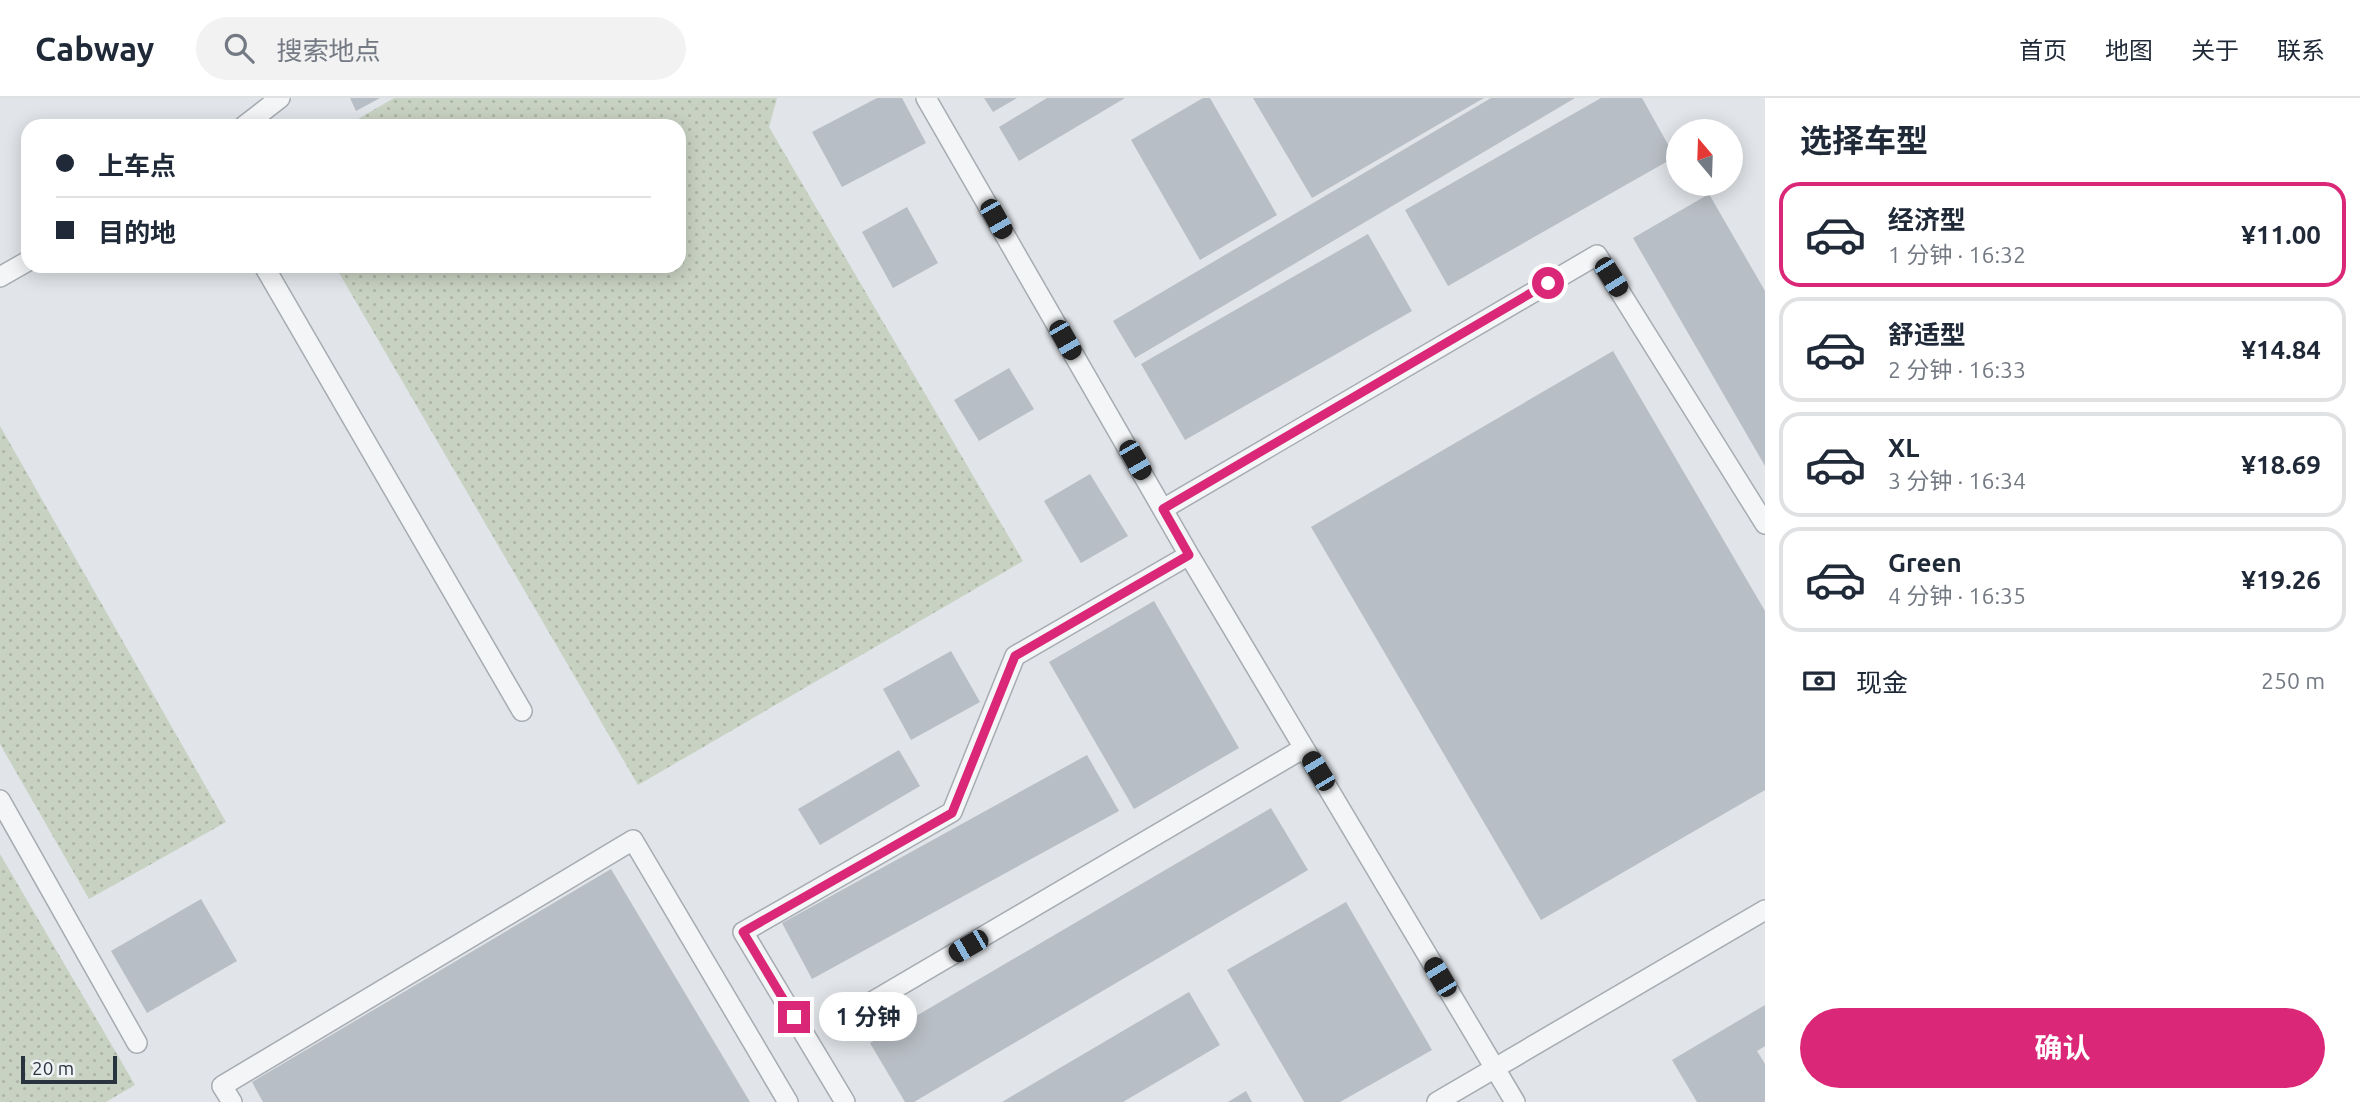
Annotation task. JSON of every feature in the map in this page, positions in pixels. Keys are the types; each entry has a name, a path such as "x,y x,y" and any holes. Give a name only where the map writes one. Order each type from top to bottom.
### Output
{"lane":[{"path":"253,119 280,98"},
{"path":"926,98 1189,555 1515,1102"},
{"path":"1163,509 1597,255 1765,524"},
{"path":"0,277 21,265"},
{"path":"268,273 522,711"},
{"path":"845,1102 743,932 952,813 1015,656 1189,555"},
{"path":"848,1016 1304,748"},
{"path":"0,800 137,1043"},
{"path":"232,1102 222,1086 633,840 788,1102"},
{"path":"1437,1102 1765,910"}],"green space":[{"path":"394,98 777,98 769,127 1023,561 638,785 339,273 686,273 686,119 358,119"},
{"path":"0,426 226,822 89,899 0,744"},
{"path":"0,854 135,1085 106,1102 0,1102"}],"building":[{"path":"350,98 380,98 356,111"},
{"path":"877,98 902,98 926,143 842,187 812,132"},
{"path":"984,98 1017,98 993,112"},
{"path":"1047,98 1125,98 1019,161 999,127"},
{"path":"1203,98 1210,98 1277,215 1200,260 1131,140"},
{"path":"1253,98 1484,98 1312,198"},
{"path":"1491,98 1575,98 1135,358 1113,321"},
{"path":"1601,98 1642,98 1666,141 1666,162 1448,286 1405,210"},
{"path":"1706,196 1710,196 1765,291 1765,466 1633,238"},
{"path":"907,207 938,263 893,288 862,232"},
{"path":"1368,234 1412,311 1185,440 1141,364"},
{"path":"1613,351 1765,611 1765,790 1541,920 1311,527"},
{"path":"1009,368 1034,409 979,441 954,400"},
{"path":"1090,474 1128,536 1081,563 1044,501"},
{"path":"1154,601 1239,748 1134,809 1049,662"},
{"path":"951,651 980,702 911,740 883,689"},
{"path":"899,750 920,786 820,845 798,809"},
{"path":"1087,755 1119,811 812,979 782,923"},
{"path":"1271,808 1308,870 914,1102 905,1102 870,1043"},
{"path":"611,869 750,1102 263,1102 252,1082"},
{"path":"201,899 237,961 147,1013 111,951"},
{"path":"1346,902 1432,1050 1340,1102 1304,1102 1227,970"},
{"path":"1189,992 1220,1045 1123,1102 1002,1102"},
{"path":"1765,1005 1765,1046 1757,1051 1765,1064 1765,1102 1697,1102 1672,1060"},
{"path":"1246,1091 1252,1102 1228,1102"}],"route":[{"path":"794,1017 743,932 952,813 1015,656 1189,555 1163,509 1548,283"}]}
